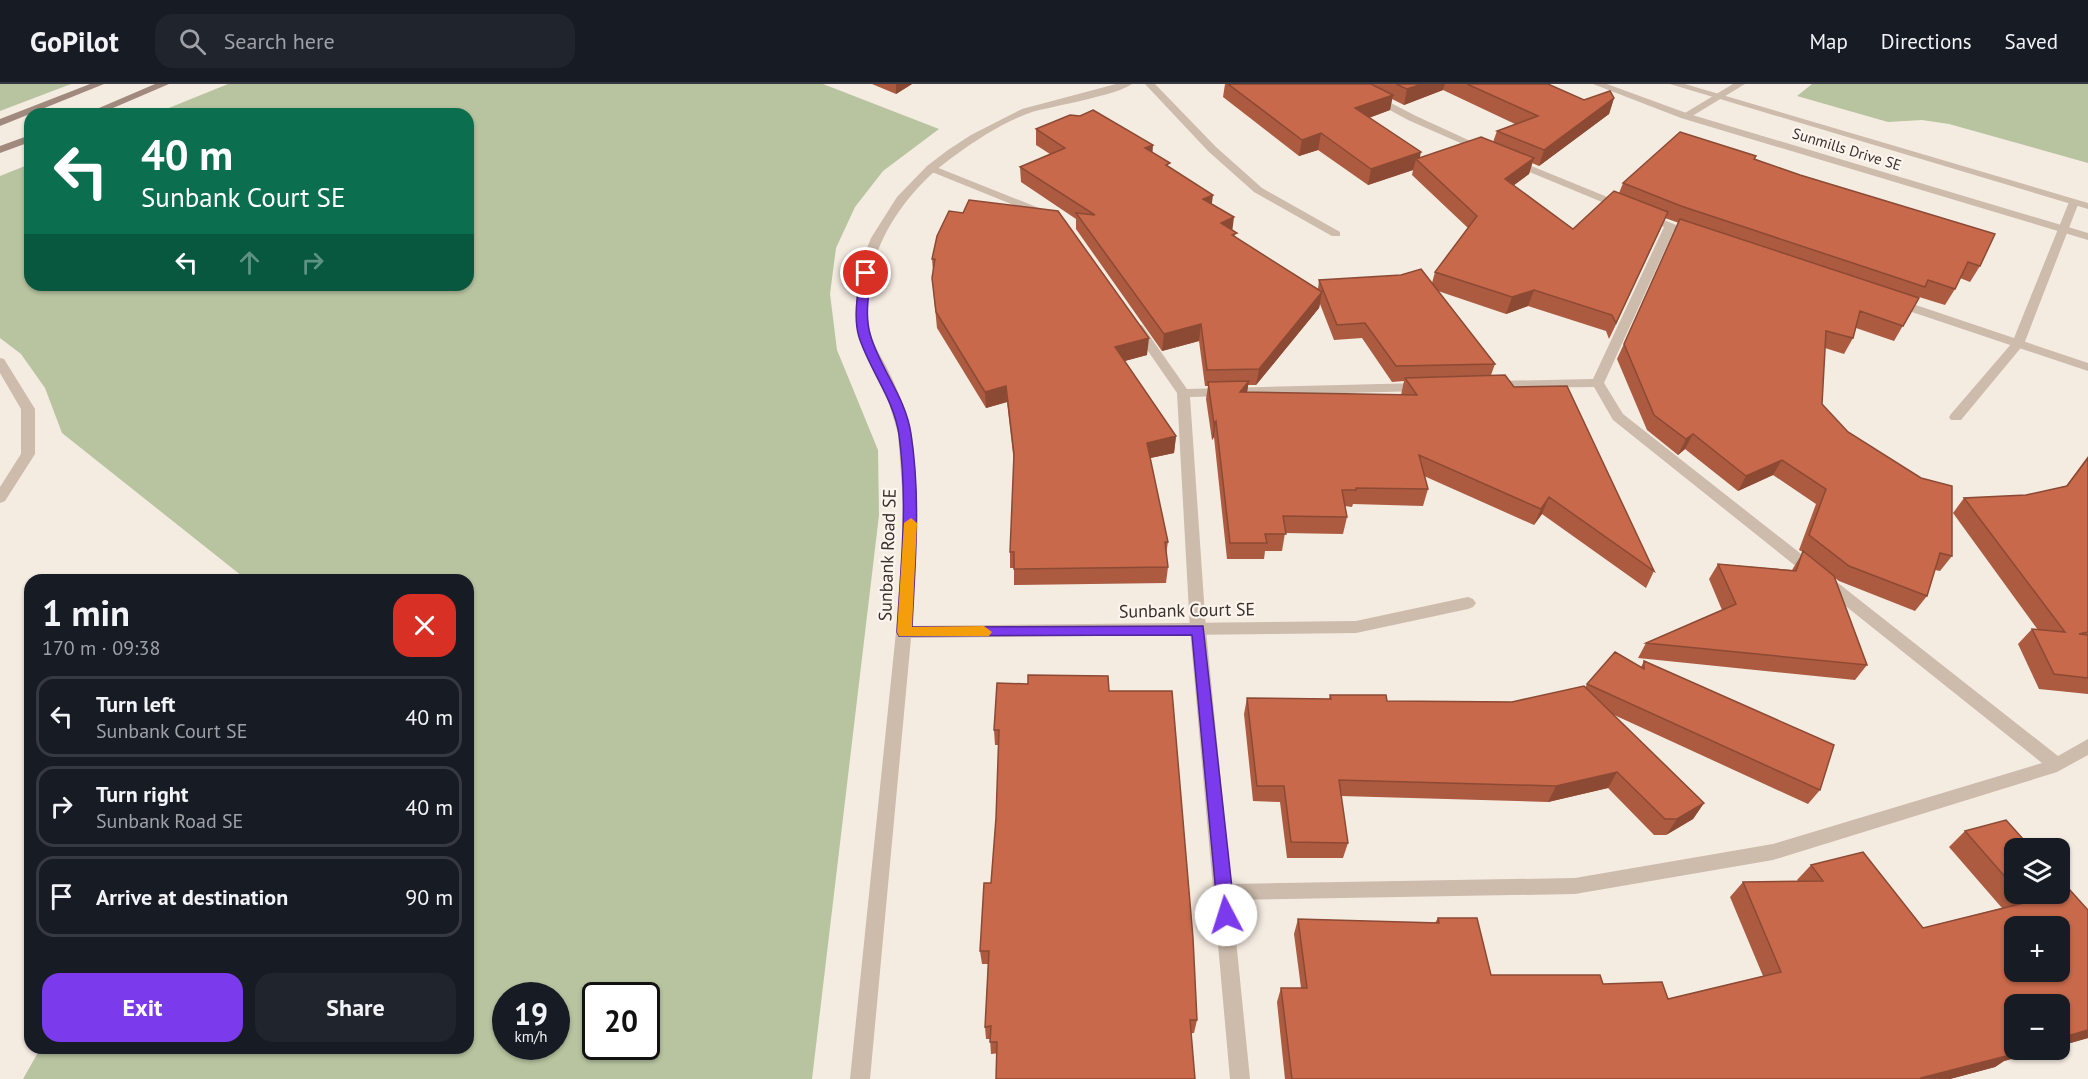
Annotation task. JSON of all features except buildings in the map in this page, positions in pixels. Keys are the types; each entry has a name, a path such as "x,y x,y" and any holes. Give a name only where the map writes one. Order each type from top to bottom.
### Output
{"main road":[{"path":"38,108 99,84"},
{"path":"105,108 164,84"},
{"path":"0,123 24,114"},
{"path":"0,150 24,140"}],"street":[{"name":"Sunbank Road SE","path":"860,1079 904,632 911,516 905,433 893,394 865,337 862,310 863,285 871,253 889,216 901,199 931,168 975,137 1026,111 1127,84"},
{"path":"1150,84 1212,149 1258,190 1336,234"},
{"path":"1347,84 1466,142 1704,238"},
{"name":"Sunmills Drive SE","path":"1598,84 1685,116 2088,237"},
{"name":"Sunmills Drive SE","path":"1675,84 2088,206"},
{"path":"1685,116 1740,84"},
{"path":"931,168 1063,222"},
{"path":"1956,417 2018,344 2074,202"},
{"path":"1598,383 1670,226"},
{"path":"1880,297 2088,367"},
{"path":"1130,317 1183,393 1198,630 1240,1079"},
{"path":"0,362 28,410 28,454 0,498"},
{"path":"1480,386 1598,383"},
{"path":"1598,383 1618,417 2057,765"},
{"path":"1183,393 1432,387"},
{"name":"Sunbank Court SE","path":"904,632 1356,627 1468,603"},
{"path":"1224,892 1575,886 1773,852 2057,765 2088,746"}],"green space":[{"path":"0,84 71,84 0,111"},
{"path":"228,84 823,84 939,129 883,171 855,207 836,248 830,294 837,350 878,450 879,515 812,1079 23,1079 37,1054 474,1054 474,574 239,574 62,433 45,388 21,354 0,338 0,176 24,166 24,291 474,291 474,108 169,108"},
{"path":"1812,84 2088,84 2088,163 1949,124 1922,120 1888,122 1797,96"}],"slow traffic":[{"path":"911,523 904,632 984,632"}],"route":[{"path":"866,273 862,310 865,337 893,394 905,433 911,516 904,632 1198,630 1226,915"}]}
